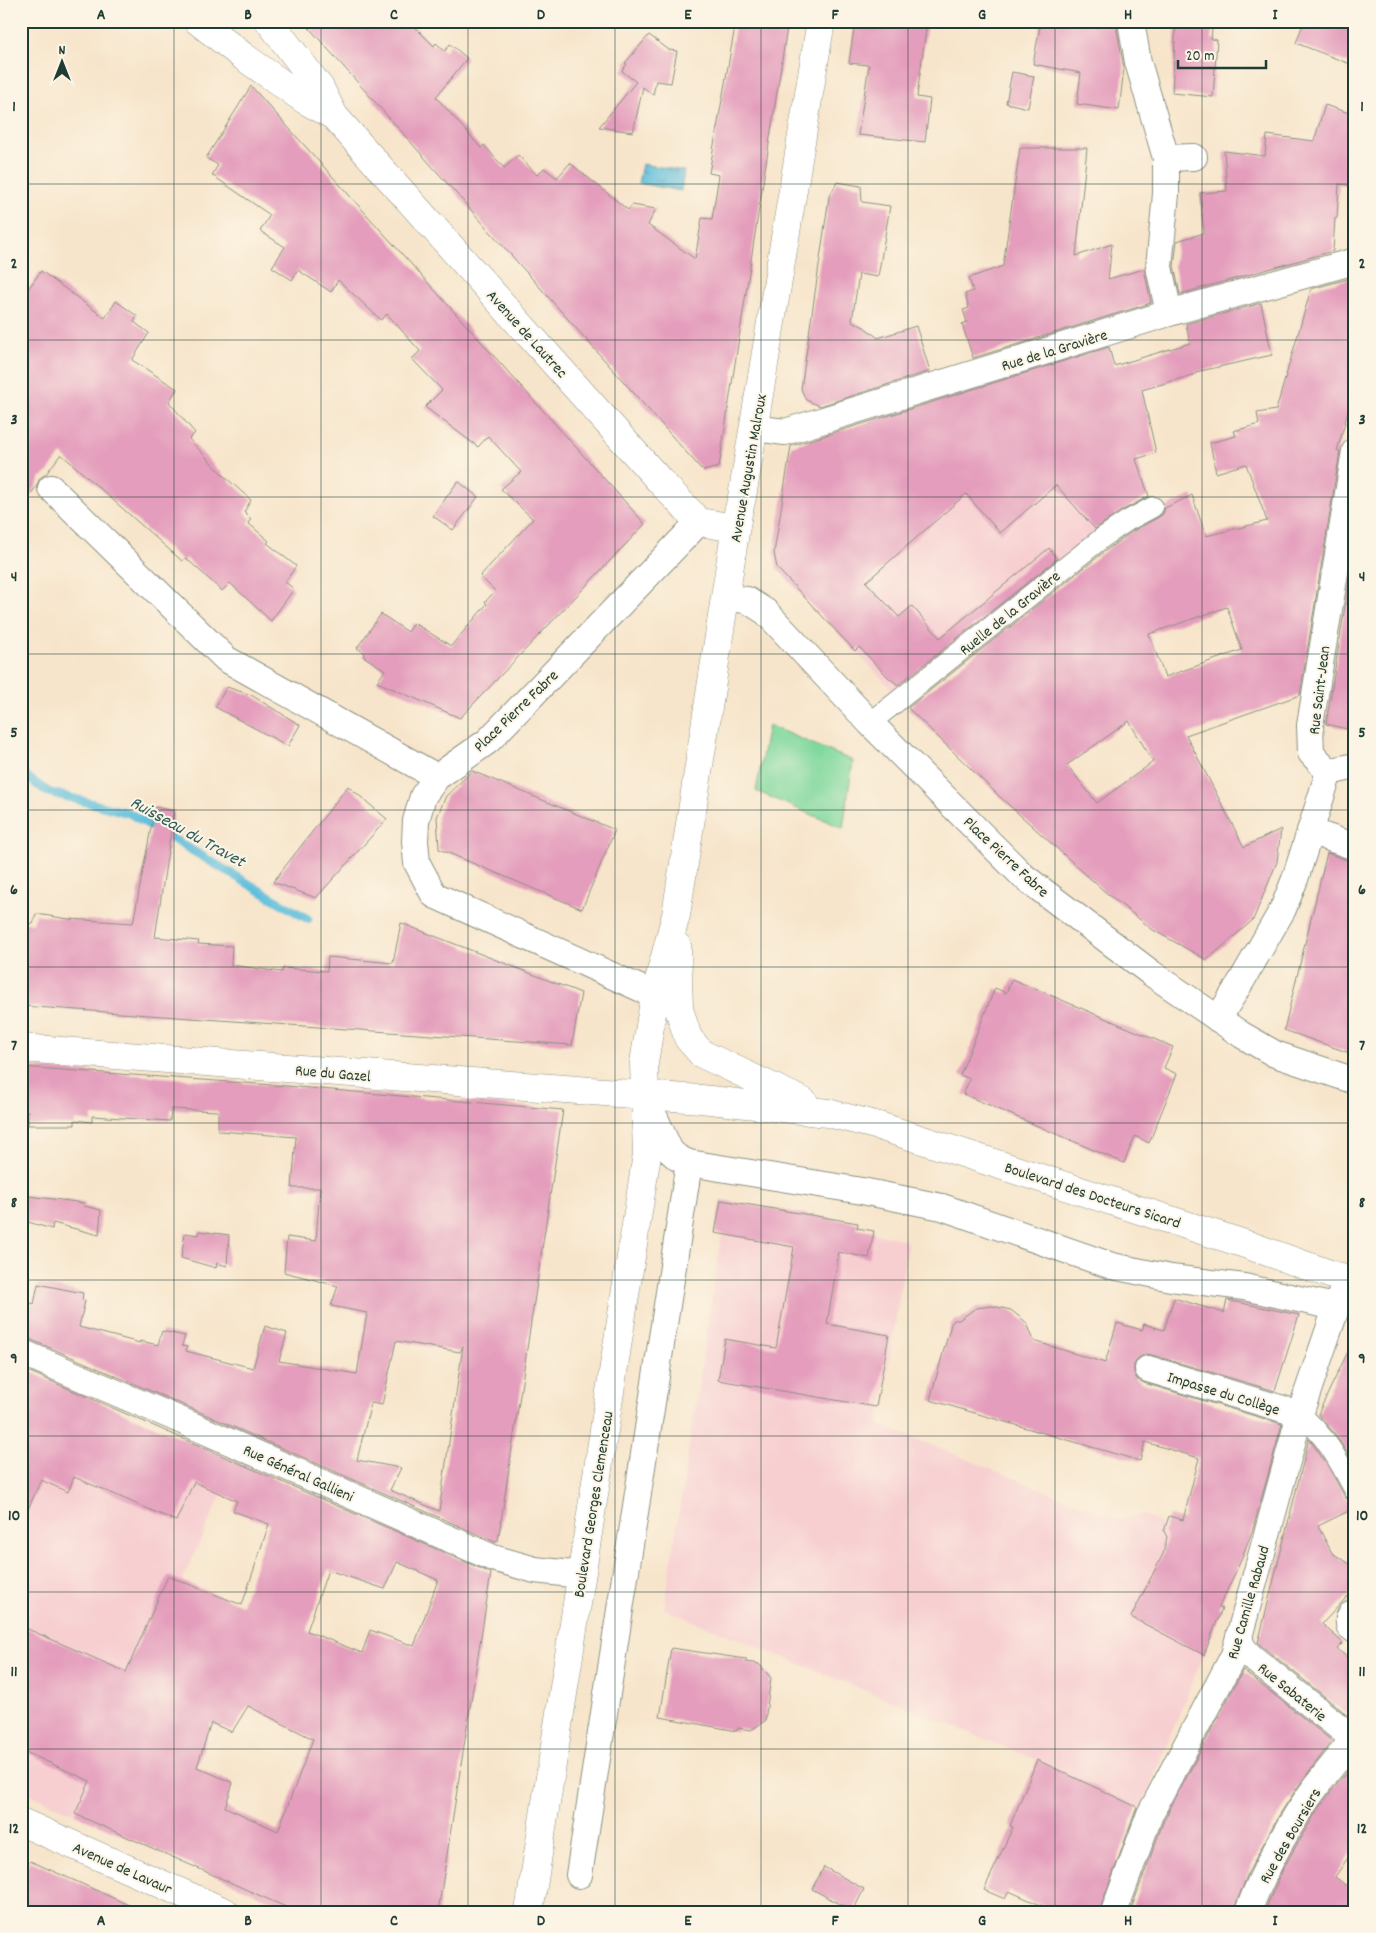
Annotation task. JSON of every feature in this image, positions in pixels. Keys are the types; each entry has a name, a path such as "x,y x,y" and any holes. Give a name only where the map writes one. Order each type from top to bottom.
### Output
{"main road":[{"name":"Avenue de Lautrec","path":"198,21 244,57 305,100 334,116"},
{"name":"Avenue de Lautrec","path":"269,21 320,88 334,116 659,480 699,522"},
{"name":"Avenue Augustin Malroux","path":"676,915 736,528 821,21"},
{"path":"699,522 736,528"},
{"name":"Boulevard Georges Clemenceau","path":"529,1912 647,1154 644,1063 655,995 676,915"},
{"name":"Boulevard des Docteurs Sicard","path":"676,915 679,1009 688,1038 702,1054 828,1113"},
{"name":"Rue du Gazel","path":"21,1048 644,1095"},
{"name":"Boulevard des Docteurs Sicard","path":"644,1095 701,1098 828,1113 879,1126 1248,1245 1350,1281"},
{"name":"Avenue de Lavaur","path":"25,1830 225,1912"}],"street":[{"path":"1132,28 1138,62 1166,158 1166,194 1159,267 1169,313"},
{"path":"1166,158 1194,157"},
{"name":"Rue de la Gravière","path":"754,428 785,432 1169,313 1355,261"},
{"name":"Rue Saint-Jean","path":"1329,772 1311,753 1310,725 1355,451"},
{"path":"51,488 226,660 437,777"},
{"name":"Ruelle de la Gravière","path":"870,723 1102,538 1127,521 1153,507"},
{"name":"Place Pierre Fabre","path":"655,995 434,895 417,863 416,820 424,796 437,777 488,741 699,522"},
{"name":"Place Pierre Fabre","path":"725,598 747,600 766,612 870,723 1023,876 1152,973 1242,1035 1275,1054 1355,1081"},
{"path":"1218,1019 1283,908 1295,879 1329,772 1355,766"},
{"path":"1310,831 1355,848"},
{"path":"644,1095 670,1151 678,1158 689,1163 862,1191 942,1207 1121,1268 1171,1278 1244,1287 1335,1307"},
{"path":"580,1875 689,1163"},
{"name":"Rue Camille Rabaud","path":"1114,1912 1150,1814 1234,1655 1300,1414 1335,1307 1350,1281"},
{"name":"Rue Général Gallieni","path":"21,1352 493,1558 535,1570 581,1575"},
{"name":"Impasse du Collège","path":"1148,1369 1300,1414"},
{"path":"1300,1414 1314,1426 1334,1452 1355,1491"},
{"path":"1355,1609 1347,1615 1345,1624 1355,1634"},
{"name":"Rue Sabaterie","path":"1239,1636 1242,1647 1250,1656 1354,1737"},
{"name":"Rue des Boursiers","path":"1248,1912 1255,1894 1300,1811 1317,1784 1345,1751 1354,1737"}],"shaded area":[{"path":"1078,441 1133,513 897,695 799,592 841,550"},
{"path":"726,1205 905,1240 908,1243 879,1424 1119,1520 1128,1516 1144,1515 1159,1523 1167,1537 1163,1554 1131,1617 1203,1655 1141,1809 1037,1760 664,1609"},
{"path":"21,1371 224,1489 182,1581 472,1697 463,1755 371,1709 137,1681 75,1814 21,1790"}],"green space":[{"path":"768,725 853,761 843,828 756,791"}],"water":[{"path":"642,164 684,171 681,191 638,183"}],"building":[{"path":"303,21 409,21 434,46 436,43 445,51 450,44 467,58 436,97 481,148 484,145 504,168 518,155 537,175 544,168 557,178 570,163 628,210 632,205 656,209 648,225 695,259 702,218 712,219 719,175 709,173 736,21 788,21 719,467 703,471"},
{"path":"855,21 927,21 917,97 930,99 925,142 858,135 869,65 849,63"},
{"path":"1041,21 1118,21 1117,30 1124,68 1119,110 1077,104 1081,73 1033,64"},
{"path":"1176,21 1213,21 1211,39 1217,40 1213,97 1172,93"},
{"path":"1304,21 1355,21 1355,66 1296,43"},
{"path":"649,35 669,50 677,51 671,83 656,81 653,95 643,87 633,132 599,127 636,82 622,71 627,64 625,63"},
{"path":"1012,72 1034,76 1028,108 1006,103"},
{"path":"251,86 645,524 460,718 377,682 385,670 363,656 365,653 357,648 381,614 408,632 414,623 451,646 487,604 485,602 495,591 480,576 533,519 501,489 521,472 488,436 478,447 425,407 442,390 412,359 420,351 387,314 381,320 338,280 331,292 298,270 292,280 272,267 285,247 260,231 270,215 212,175 218,165 206,158"},
{"path":"1325,105 1355,115 1355,186 1339,184 1333,251 1180,294 1174,266 1177,241 1204,233 1200,193 1227,191 1224,151 1265,156 1267,135 1314,141"},
{"path":"1020,148 1087,148 1076,256 1112,244 1108,279 1144,269 1151,303 973,358 962,324 967,322 963,310 969,308 965,294 973,291 969,278 1003,266"},
{"path":"837,182 861,186 862,202 890,206 878,277 859,274 852,321 864,327 878,338 916,326 930,371 820,406 806,400 801,389 829,197"},
{"path":"41,271 105,318 116,301 137,316 134,322 149,333 132,360 177,389 169,402 195,433 189,439 224,476 251,500 244,512 251,519 248,523 269,541 267,543 296,566 285,582 294,589 271,621 230,583 222,591 186,558 182,561 61,454 46,474 40,478 36,487 21,507 21,299"},
{"path":"1355,277 1355,387 1337,451 1340,451 1300,695 1186,735 1244,847 1281,829 1277,862 1253,920 1207,960 1153,930 1104,891 1000,797 908,708 1109,548 1133,531 1163,514 1165,508 1192,495 1206,536 1267,521 1246,464 1216,473 1210,443 1236,436 1234,431 1259,424 1257,413 1276,410 1311,289","holes":["1227,607 1242,650 1165,677 1149,634","1129,721 1153,762 1097,803 1067,765"]},
{"path":"1261,303 1272,355 1196,372 1196,374 1142,390 1156,453 1136,459 1149,496 1121,511 1095,529 1056,485 1000,533 966,494 866,582 899,617 912,606 940,638 1049,548 1057,559 898,685 859,647 855,651 777,568 774,553 791,446 1109,347 1114,366 1190,343 1186,324"},
{"path":"458,481 478,497 453,530 433,516"},
{"path":"1355,545 1355,731 1326,724"},
{"path":"227,687 251,695 300,725 288,746 215,707"},
{"path":"472,771 615,830 582,909 439,849 437,817 446,796"},
{"path":"348,786 387,819 316,898 273,882"},
{"path":"155,807 174,811 155,937 199,941 198,944 232,946 231,965 282,972 283,968 327,971 328,957 393,963 401,923 581,993 572,1045 21,1006 21,922 33,924 36,914 69,919 133,923"},
{"path":"1327,853 1355,863 1355,1055 1284,1030"},
{"path":"1012,979 1173,1047 1164,1068 1177,1074 1149,1143 1135,1136 1124,1163 963,1094 970,1079 960,1075 995,988 1006,993"},
{"path":"21,1067 286,1086 563,1110 498,1541 495,1542 186,1406 21,1337 21,1300 34,1304 38,1284 83,1293 82,1300 85,1301 79,1327 140,1343 140,1341 158,1345 162,1331 185,1336 182,1346 187,1347 186,1351 253,1368 265,1326 287,1333 279,1361 357,1374 367,1313 331,1306 338,1286 284,1272 287,1237 316,1241 320,1188 292,1188 296,1137 218,1131 218,1111 171,1109 170,1121 92,1116 92,1122 75,1120 75,1125 28,1125 28,1111 21,1110","holes":["396,1341 460,1352 463,1346 439,1511 390,1490 401,1468 357,1460 371,1403 382,1405"]},
{"path":"21,1195 85,1203 84,1206 101,1210 99,1235 53,1223 52,1229 21,1220"},
{"path":"721,1200 858,1223 857,1228 874,1231 869,1258 839,1252 827,1324 889,1335 876,1407 718,1380 725,1339 776,1348 794,1247 715,1233"},
{"path":"199,1231 229,1235 227,1266 217,1263 216,1268 181,1258 185,1233 199,1235"},
{"path":"1174,1298 1224,1313 1227,1300 1299,1315 1275,1391 1152,1355 1145,1354 1138,1358 1134,1365 1134,1373 1137,1379 1144,1383 1282,1424 1253,1529 1219,1607 1222,1608 1204,1655 1131,1617 1163,1554 1167,1537 1164,1531 1169,1516 1183,1520 1199,1458 1145,1442 1140,1461 930,1400 951,1324 954,1320 959,1320 976,1308 993,1306 1011,1310 1027,1323 1034,1341 1105,1363 1117,1323 1142,1330 1144,1324 1164,1330"},
{"path":"1355,1337 1355,1465 1335,1434 1318,1414"},
{"path":"21,1368 491,1573 438,1912 297,1912 75,1814 90,1781 21,1750 21,1626 126,1672 168,1576 242,1605 269,1524 233,1511 237,1501 194,1482 176,1521 74,1477 68,1492 41,1480 21,1525","holes":["397,1562 438,1580 414,1646 370,1630 362,1653 307,1631 328,1570 385,1589","248,1706 313,1739 278,1831 225,1807 233,1783 197,1767 211,1723 232,1732"]},
{"path":"1309,1439 1328,1466 1345,1497 1355,1503 1355,1508 1318,1526 1332,1553 1355,1567 1355,1588 1322,1624 1343,1643 1337,1649 1355,1664 1355,1721 1258,1643"},
{"path":"671,1648 746,1659 746,1662 759,1664 771,1678 765,1721 751,1730 738,1728 737,1731 660,1717"},
{"path":"1243,1670 1332,1741 1296,1789 1275,1822 1248,1873 1233,1912 1130,1912 1164,1820"},
{"path":"1037,1760 1137,1807 1099,1912 1056,1912 1009,1891 1005,1899 984,1890 1013,1827 1010,1826"},
{"path":"1355,1761 1355,1847 1335,1877 1355,1892 1355,1912 1264,1912 1283,1869 1301,1837 1320,1806"},
{"path":"30,1861 144,1912 21,1912 21,1876"},
{"path":"824,1867 864,1889 853,1911 812,1889"}],"waterway":[{"name":"Ruisseau du Travet","path":"21,773 48,792 129,813 308,919"}]}
